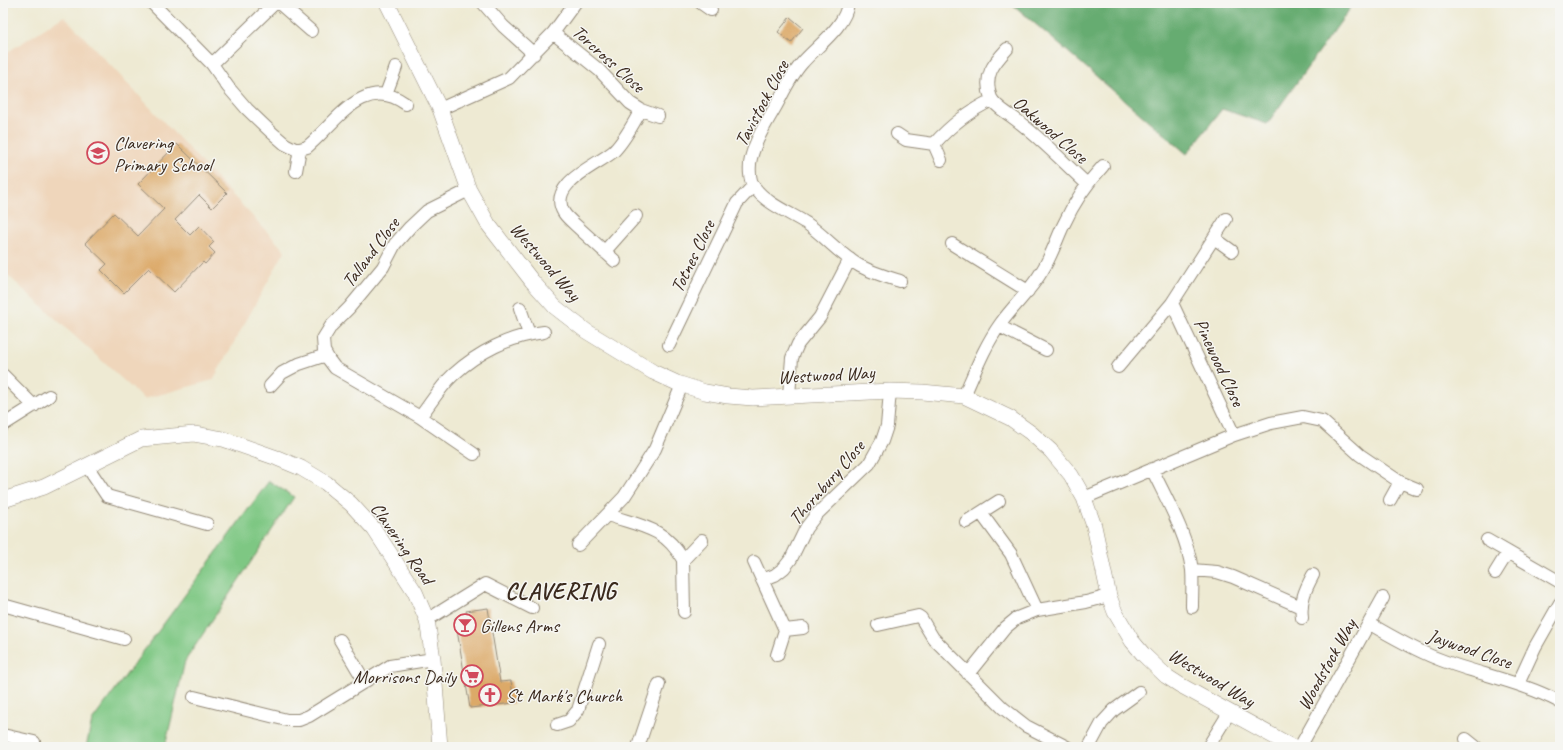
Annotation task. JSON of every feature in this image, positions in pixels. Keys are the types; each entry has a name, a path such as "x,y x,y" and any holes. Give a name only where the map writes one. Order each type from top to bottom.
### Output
{"street":[{"path":"152,3 212,64 228,87 247,109 285,144 295,149 307,147 353,103 367,96 378,93 386,94 399,98 406,104"},
{"path":"212,64 275,3"},
{"path":"279,3 311,31"},
{"name":"Westwood Way","path":"387,3 440,109 469,190 488,224 504,247 555,308 586,331 647,368 682,385 705,392 753,398 788,395 890,391 922,392 964,396 1010,418 1031,433 1051,451 1071,475 1084,498 1094,526 1109,596 1123,627 1154,666 1180,685 1294,747"},
{"path":"482,3 503,26 534,54"},
{"name":"Torcross Close","path":"440,109 510,78 553,33 575,3"},
{"path":"701,3 711,10"},
{"name":"Tavistock Close","path":"753,186 750,173 751,159 758,138 786,84 802,63 827,38 840,22 848,3"},
{"name":"Torcross Close","path":"553,33 599,70 630,103 641,110 658,116"},
{"name":"Oakwood Close","path":"1007,49 993,65 988,80 992,100 997,106 1033,133 1087,184"},
{"path":"386,94 396,67"},
{"name":"Oakwood Close","path":"934,144 947,130 964,116 992,100"},
{"name":"Torcross Close","path":"615,261 564,212 560,202 566,185 614,150 641,110"},
{"path":"897,134 906,140 934,144 941,160"},
{"path":"296,171 300,149"},
{"name":"Oakwood Close","path":"964,396 983,351 999,326 1043,270 1064,224 1087,184 1103,166"},
{"path":"753,186 771,204 810,226 827,242 860,266 900,281"},
{"name":"Totnes Close","path":"669,345 738,203 753,186"},
{"name":"Talland Close","path":"326,355 324,351 323,339 331,326 349,308 383,267 395,244 427,211 469,190"},
{"path":"604,252 636,216"},
{"name":"Pinewood Close","path":"1118,367 1172,303 1226,218"},
{"path":"1214,238 1232,251"},
{"path":"952,244 1028,291"},
{"path":"788,395 792,358 798,344 807,335 824,311 850,259"},
{"name":"Pinewood Close","path":"1172,303 1234,436"},
{"path":"520,308 529,334"},
{"path":"999,326 1046,350"},
{"path":"420,417 452,376 472,360 491,348 529,334 544,332"},
{"path":"270,386 282,373 299,364 326,355 335,368 420,417 474,454"},
{"path":"3,375 34,406"},
{"path":"578,545 624,497 655,449 682,385"},
{"name":"Thornbury Close","path":"762,580 775,575 784,568 806,528 816,515 869,464 882,441 885,431 890,391"},
{"path":"3,425 50,396"},
{"name":"Pinewood Close","path":"1084,498 1234,436 1271,423 1303,417 1322,421 1360,455 1400,482 1417,489"},
{"name":"Clavering Road","path":"3,500 44,487 141,439 194,434 223,439 301,468 326,483 351,504 374,529 415,592 427,620 433,659 440,747"},
{"path":"87,466 107,496 207,524"},
{"path":"1152,469 1186,545 1192,570 1192,607"},
{"path":"1390,500 1400,482"},
{"path":"966,522 999,502"},
{"path":"981,513 1011,554 1037,610"},
{"path":"608,515 650,528 668,540 676,548 683,560 684,612"},
{"path":"683,560 702,540"},
{"path":"1487,540 1560,582"},
{"path":"1495,573 1508,552"},
{"path":"754,562 785,630 777,655"},
{"path":"1192,570 1217,572 1233,577 1302,612 1305,589 1313,575"},
{"path":"427,620 485,584 532,608"},
{"path":"968,674 1005,628 1017,618 1037,610 1086,602 1109,596"},
{"name":"Woodstock Way","path":"1300,747 1370,624 1383,598"},
{"path":"1518,684 1535,647 1560,603"},
{"path":"3,604 124,639"},
{"path":"878,625 918,616 921,618 933,638 1003,708 1026,726 1067,747"},
{"name":"Jaywood Close","path":"1370,624 1408,645 1441,660 1518,684 1560,702"},
{"path":"785,630 804,628"},
{"path":"340,640 365,682"},
{"path":"557,725 569,721 578,710 599,644"},
{"path":"194,698 287,720 299,720 309,716 390,666 433,659"},
{"path":"638,747 659,684"},
{"path":"1089,747 1102,723 1114,710 1139,692"},
{"path":"1208,747 1229,713"},
{"path":"3,735 34,742"},
{"path":"1466,739 1476,747"}],"shaded area":[{"name":"Clavering Primary School","path":"64,16 285,251 213,380 144,399 3,271 3,55"}],"green space":[{"path":"1011,3 1354,3 1267,124 1222,109 1187,154"},
{"path":"269,481 294,497 185,661 165,747 86,747 92,721"}],"building":[{"path":"790,17 803,28 791,43 778,32"},
{"path":"177,144 227,193 212,208 199,195 175,220 190,235 199,226 214,242 209,247 215,253 205,264 203,262 174,292 149,268 124,293 101,270 107,264 85,243 114,213 138,236 164,209 138,184"},
{"path":"488,608 500,682 511,681 514,703 470,708 455,618 467,616 466,611"}],"place":[{"name":"Clavering Primary School","path":"98,153"},
{"name":"Gillens Arms","path":"465,625"},
{"name":"Morrisons Daily","path":"472,676"},
{"name":"St Mark's Church","path":"490,695"}],"district":[{"name":"CLAVERING","path":"561,591"}]}
